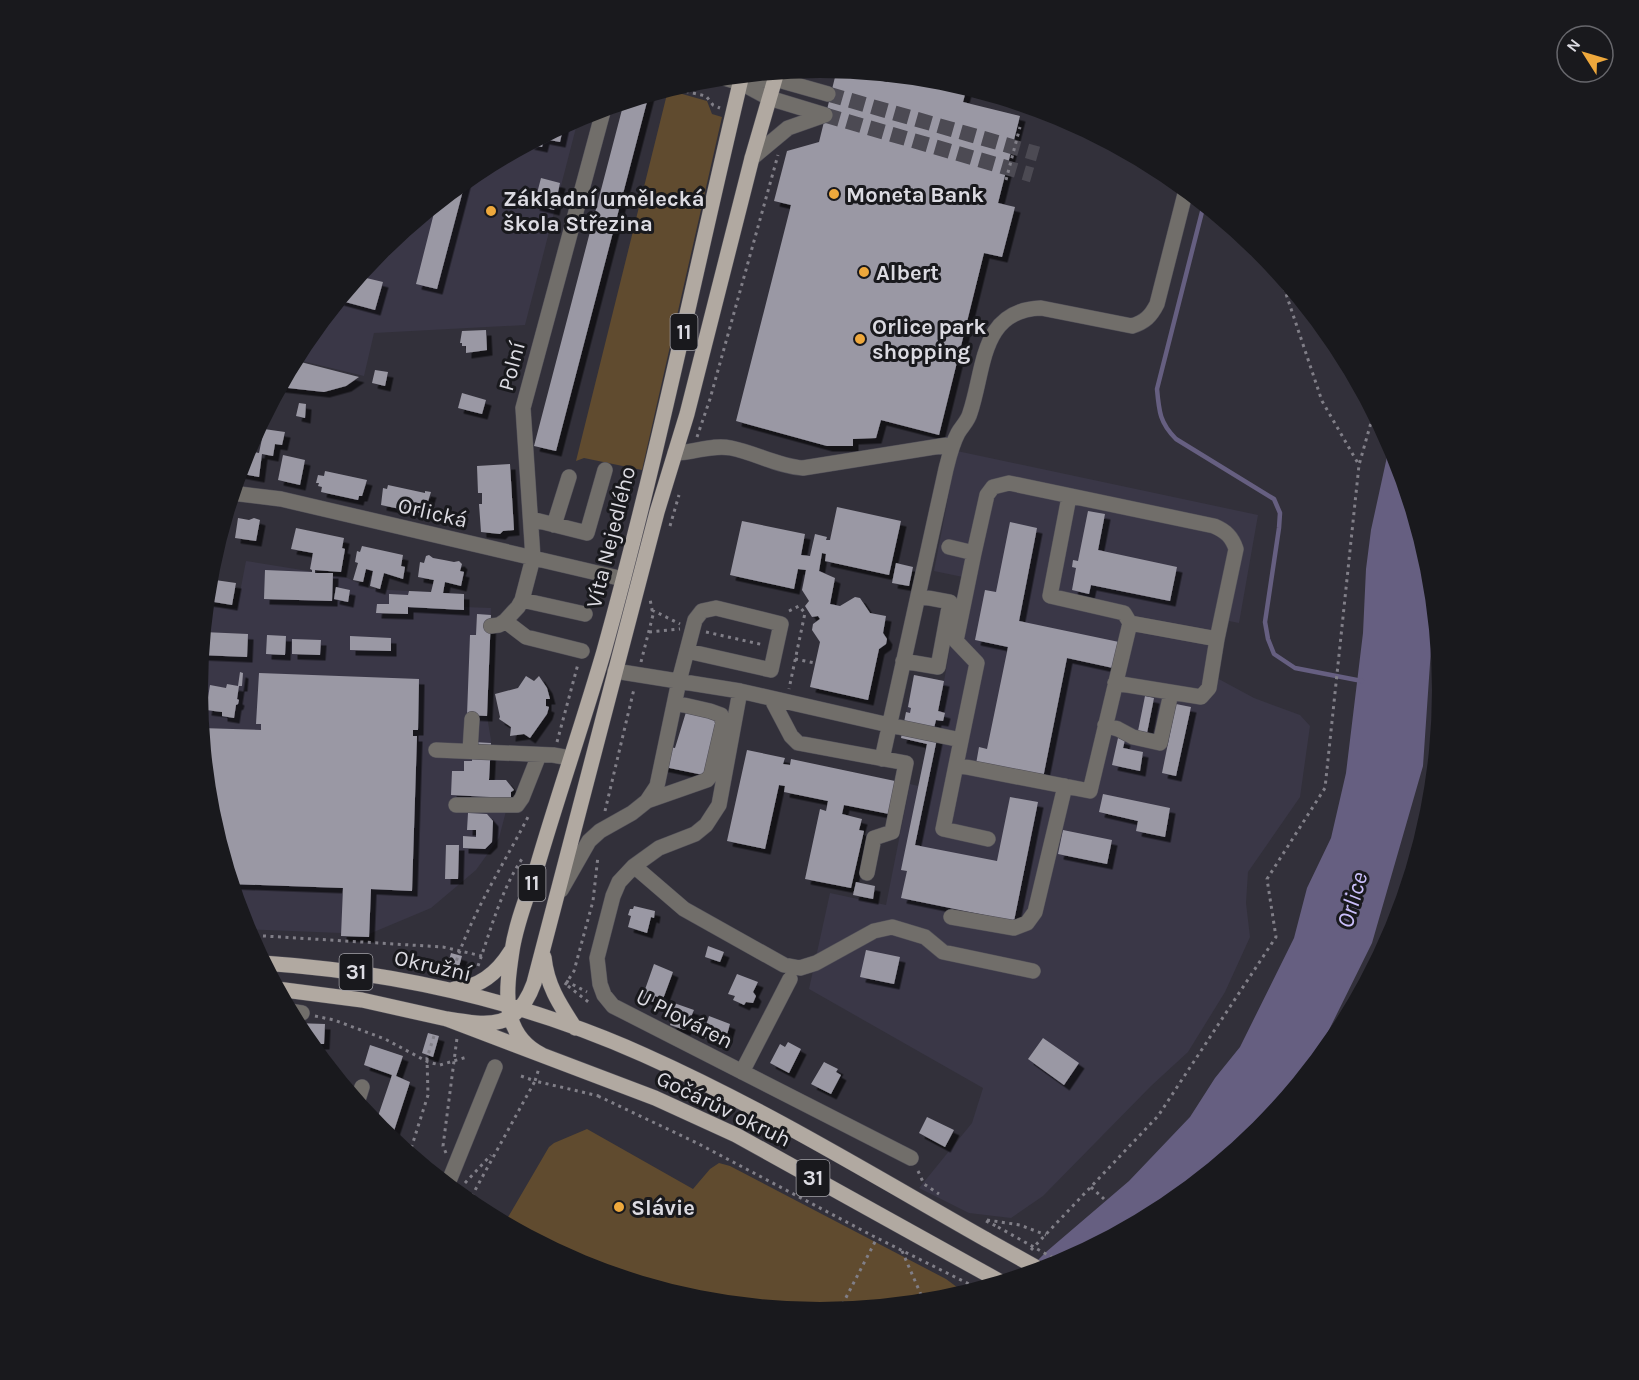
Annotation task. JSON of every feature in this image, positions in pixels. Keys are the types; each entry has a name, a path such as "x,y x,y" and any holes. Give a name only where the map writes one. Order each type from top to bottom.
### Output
{"main road":[{"name":"Víta Nejedlého","path":"512,1011 530,995 775,79"},
{"name":"Víta Nejedlého","path":"512,1011 510,965 512,948 597,674 623,579 690,310 718,175 741,83"},
{"path":"544,945 545,969 549,984 559,1005 575,1028"},
{"path":"450,982 471,987 485,980 498,968 512,948"},
{"name":"Okružní","path":"272,964 450,982 512,1011"},
{"name":"31","path":"286,990 362,1000 447,1019"},
{"path":"447,1019 481,1024 497,1022 512,1011 521,1040 542,1055"},
{"name":"Gočárův okruh","path":"512,1011 575,1028 642,1054 752,1108 1031,1264"},
{"name":"Gočárův okruh","path":"447,1019 654,1098 726,1130 992,1277"}],"street":[{"path":"787,79 828,93"},
{"path":"747,82 769,98 825,115 788,128 752,158"},
{"name":"Polní","path":"582,651 526,637 498,623 512,614 522,600 533,558 523,408 601,119"},
{"path":"882,759 953,444 969,416 989,342 997,328 1014,314 1032,308 1122,326 1141,324 1151,316 1157,304 1184,198"},
{"path":"675,453 722,447 787,467 803,468 953,444"},
{"path":"531,519 587,533 605,470"},
{"path":"554,525 569,477"},
{"path":"988,839 943,829 977,663 956,641 984,501 993,487 1009,483 1214,526 1233,539 1236,549 1209,688 1206,693 1201,697 1115,683"},
{"name":"Orlická","path":"240,494 281,499 623,579"},
{"path":"1069,496 1050,596 1124,613 1130,622 1217,639"},
{"path":"949,547 974,553"},
{"path":"903,661 938,667 950,602 918,596"},
{"path":"522,600 585,614"},
{"path":"557,898 585,847 600,831 632,813 647,801 657,786 679,681 695,620 702,611 716,608 781,624 771,670 687,651"},
{"path":"956,765 1090,790 1130,622"},
{"path":"615,670 740,691 961,740"},
{"name":"U Plováren","path":"740,691 719,805 706,825 695,834 659,848 634,866 619,882 613,896 597,958 604,995 613,1006 911,1158"},
{"path":"1106,725 1133,738 1160,743 1171,693"},
{"path":"771,698 791,736 798,743 906,763 892,832 874,838 867,873"},
{"path":"647,801 707,780 711,775 723,723 721,716 710,711 675,703"},
{"path":"470,751 472,719"},
{"path":"436,750 570,758"},
{"path":"456,805 516,805 522,798 539,755"},
{"path":"951,917 1014,928 1027,923 1035,912 1065,786"},
{"path":"634,866 684,909 784,965 800,968 816,963 874,932 892,927 925,936 943,952 1033,971"},
{"path":"742,1072 790,979"},
{"path":"450,1179 495,1067"},
{"path":"360,1095 362,1087"}],"path":[{"path":"690,92 706,96 713,105 720,108"},
{"path":"1006,180 1020,127"},
{"path":"692,451 710,399 779,151"},
{"path":"1286,293 1322,401 1359,465"},
{"path":"1031,1251 1158,1116 1275,937 1267,879 1325,788 1359,465 1370,424"},
{"path":"669,530 682,485"},
{"path":"600,831 653,615 649,597"},
{"path":"786,702 805,614 799,606 792,609"},
{"path":"649,632 688,628 652,610"},
{"path":"693,629 776,647"},
{"path":"795,659 815,663"},
{"path":"475,974 516,867 528,850"},
{"path":"566,981 574,971 593,902 598,854"},
{"path":"259,936 380,942 459,950 450,982"},
{"path":"300,1013 334,1020 385,1039 428,1062 440,1065 467,1057"},
{"path":"412,1146 428,1095 428,1062 434,1036"},
{"path":"454,1171 443,1146 456,1043"},
{"path":"521,1076 598,1096 697,1143 877,1238 969,1283"},
{"path":"472,1194 535,1081"},
{"path":"463,1184 496,1149"},
{"path":"911,1158 924,1184 940,1195"},
{"path":"1091,1187 1104,1199"},
{"path":"1046,1235 1020,1225 983,1219 1050,1256"},
{"path":"843,1301 877,1238"},
{"path":"902,1250 920,1293"}],"shaded area":[{"path":"682,94 707,101 712,114 722,117 642,470 584,458 576,461 666,98"},
{"name":"Základní umělecká škola Střezina","path":"576,129 525,325 374,333 364,376 304,361 359,286 387,257 447,204 514,160"},
{"path":"957,451 1258,515 1239,623 1229,621 1215,677 1254,698 1300,715 1310,726 1300,797 1248,872 1246,903 1250,937 1225,992 1188,1052 1151,1086 1043,1196 1011,1218 969,1213 919,1188 972,1123 983,1088 809,989 830,893 886,905 910,784 918,786 927,744 901,738 914,675 944,681 963,577 934,571"},
{"path":"246,561 345,577 371,589 464,594 464,607 491,608 487,716 491,740 489,779 506,780 514,790 511,792 499,838 476,870 431,908 369,934 369,937 341,936 341,933 257,929 228,848 219,809 209,730 209,650 213,607 237,608"},
{"name":"Slávie","path":"587,1129 693,1189 710,1169 719,1163 730,1166 956,1286 899,1297 860,1301 779,1301 700,1290 623,1270 549,1239 508,1217 549,1147"}],"water":[{"name":"Orlice","path":"1386,460 1411,532 1420,571 1430,658 1423,766 1372,943 1328,1030 1280,1094 1252,1123 1192,1176 1160,1199 1090,1239 1036,1262 1129,1181 1190,1117 1215,1078 1240,1047 1294,938 1307,888 1331,838 1346,773 1363,633 1366,569 1371,530"}],"building":[{"name":"Orlice park shopping","path":"835,78 899,83 939,90 965,96 963,102 1020,116 998,203 1015,207 1002,257 984,253 939,435 881,420 876,438 853,439 853,446 827,446 736,421 791,205 774,201 787,151 819,142"},
{"path":"647,103 556,451 534,446 622,110"},
{"path":"561,135 560,142 551,140"},
{"path":"541,178 560,183 554,210 534,205"},
{"path":"462,193 437,289 416,284 433,215"},
{"path":"367,278 383,282 375,310 346,302"},
{"path":"486,330 487,350 466,353 466,346 460,343 462,331"},
{"path":"303,363 359,377 346,386 324,392 287,388"},
{"path":"375,370 388,372 385,386 372,383"},
{"path":"462,393 486,400 482,414 458,408"},
{"path":"299,403 306,404 305,418 296,416"},
{"path":"266,429 285,432 282,445 275,444 273,456 262,454 259,477 247,475 256,452 259,453"},
{"path":"283,455 305,460 300,485 278,480"},
{"path":"510,464 514,530 503,531 500,534 481,532 479,504 482,504 482,493 478,493 477,466"},
{"path":"325,471 367,480 362,496 359,496 358,500 321,492 322,487 316,483 318,475 324,476"},
{"path":"388,485 425,493 425,491 431,492 424,514 381,505 383,488 387,489"},
{"path":"837,507 901,521 889,575 825,561 826,554 822,553 819,571 835,578 830,604 840,606 855,597 860,598 870,613 886,616 883,633 887,639 886,644 879,649 868,700 810,687 820,642 812,630 813,624 820,619 818,616 812,617 805,606 809,601 802,590 806,570 798,569 794,589 730,575 742,521 805,534 801,555 810,556 815,534 830,540"},
{"path":"1088,511 1105,514 1098,550 1177,567 1170,601 1091,585 1089,594 1072,590 1076,568 1072,567 1073,560 1078,561"},
{"path":"238,518 260,520 256,541 235,538"},
{"path":"1010,522 1037,528 1019,621 1119,642 1113,668 1067,658 1043,778 976,764 979,747 987,749 1008,647 975,640 985,590 996,592"},
{"path":"296,528 344,538 342,548 345,549 341,572 315,570 315,573 333,573 332,601 264,599 265,570 312,572 310,569 313,553 291,549"},
{"path":"362,546 403,555 401,566 405,567 403,579 384,573 380,589 370,586 373,571 366,569 363,582 353,580 358,563 355,562 357,551 360,552"},
{"path":"426,556 433,558 459,561 462,564 460,571 464,572 461,586 445,582 443,593 464,594 464,610 408,607 408,614 376,613 377,604 389,604 389,594 408,595 409,591 431,592 434,580 418,577 420,562 424,563"},
{"path":"896,563 913,567 909,586 892,583"},
{"path":"218,580 236,583 232,605 214,602"},
{"path":"336,587 350,590 348,602 334,599"},
{"path":"477,614 491,615 487,716 467,715 470,635 476,635"},
{"path":"211,632 248,634 247,657 209,655"},
{"path":"267,635 286,636 285,655 266,654"},
{"path":"350,636 391,638 391,651 350,650"},
{"path":"292,639 321,640 320,655 292,654"},
{"path":"240,672 243,673 242,686 239,686 237,699 239,700 234,718 222,716 222,712 209,710 210,685 226,688 227,684 238,686"},
{"path":"259,673 419,679 418,730 413,730 413,736 417,736 412,891 371,889 369,937 341,936 343,888 239,884 219,809 209,728 261,730 261,724 256,724"},
{"path":"914,675 944,681 938,711 945,713 943,721 936,720 934,728 939,729 915,845 997,861 1010,797 1038,802 1014,921 901,898 907,871 901,870 927,744 901,738 906,712 910,713 911,708 908,707"},
{"path":"526,676 534,681 539,676 547,688 550,699 546,699 546,706 549,707 547,714 530,738 524,734 510,736 511,727 499,719 495,694 518,688"},
{"path":"1145,696 1154,698 1147,733 1138,731"},
{"path":"690,699 716,720 708,776 655,765 659,745 675,748"},
{"path":"1176,704 1191,707 1176,776 1162,773"},
{"path":"1118,738 1125,740 1123,748 1143,752 1140,771 1112,765"},
{"path":"473,742 491,743 489,780 506,780 514,790 511,792 511,798 451,795 452,771 464,771 464,761 472,761"},
{"path":"747,750 785,758 783,764 790,765 791,759 895,781 889,814 844,805 842,814 862,819 859,830 864,831 851,888 805,879 820,809 826,811 828,801 784,792 785,786 779,785 765,849 727,841"},
{"path":"1103,794 1170,808 1165,837 1136,831 1138,821 1099,812"},
{"path":"468,813 487,814 493,821 492,842 485,849 463,848 463,836 476,837 476,830 467,830"},
{"path":"1063,830 1112,840 1107,864 1058,854"},
{"path":"446,845 459,845 458,879 445,879"},
{"path":"856,882 875,886 873,899 853,895"},
{"path":"634,906 655,911 647,933 628,927 631,916 628,915"},
{"path":"708,946 724,952 720,962 705,957"},
{"path":"866,950 900,957 894,984 860,977"},
{"path":"451,953 462,956 456,977 445,974"},
{"path":"654,964 673,972 663,999 655,996 653,1002 642,998"},
{"path":"737,974 758,982 753,992 756,996 753,1003 746,1002 744,1005 733,1000 735,996 728,994"},
{"path":"674,1003 694,1010 685,1030 670,1025 674,1015 670,1013"},
{"path":"709,1016 730,1024 722,1044 702,1037"},
{"path":"307,1023 325,1024 324,1044 321,1044"},
{"path":"428,1033 439,1036 433,1057 422,1053"},
{"path":"1043,1038 1079,1063 1064,1085 1028,1059"},
{"path":"788,1042 801,1049 789,1073 770,1063 780,1044 785,1047"},
{"path":"370,1045 403,1056 396,1076 410,1082 394,1130 379,1114 392,1075 364,1065"},
{"path":"824,1062 838,1069 836,1072 841,1075 831,1094 811,1084"},
{"path":"927,1117 954,1130 945,1147 919,1133"}],"waterway":[{"path":"1202,212 1157,389 1161,417 1176,439 1274,499 1280,513 1279,528 1265,622 1274,654 1295,668 1362,681"}],"tunnel":[{"path":"828,94 1038,154"},
{"path":"825,115 1032,175"}],"place":[{"name":"Moneta Bank","path":"834,194"},
{"name":"Základní umělecká škola Střezina","path":"491,211"},
{"name":"Albert","path":"864,272"},
{"name":"Orlice park shopping","path":"860,339"},
{"name":"Slávie","path":"619,1207"}]}
